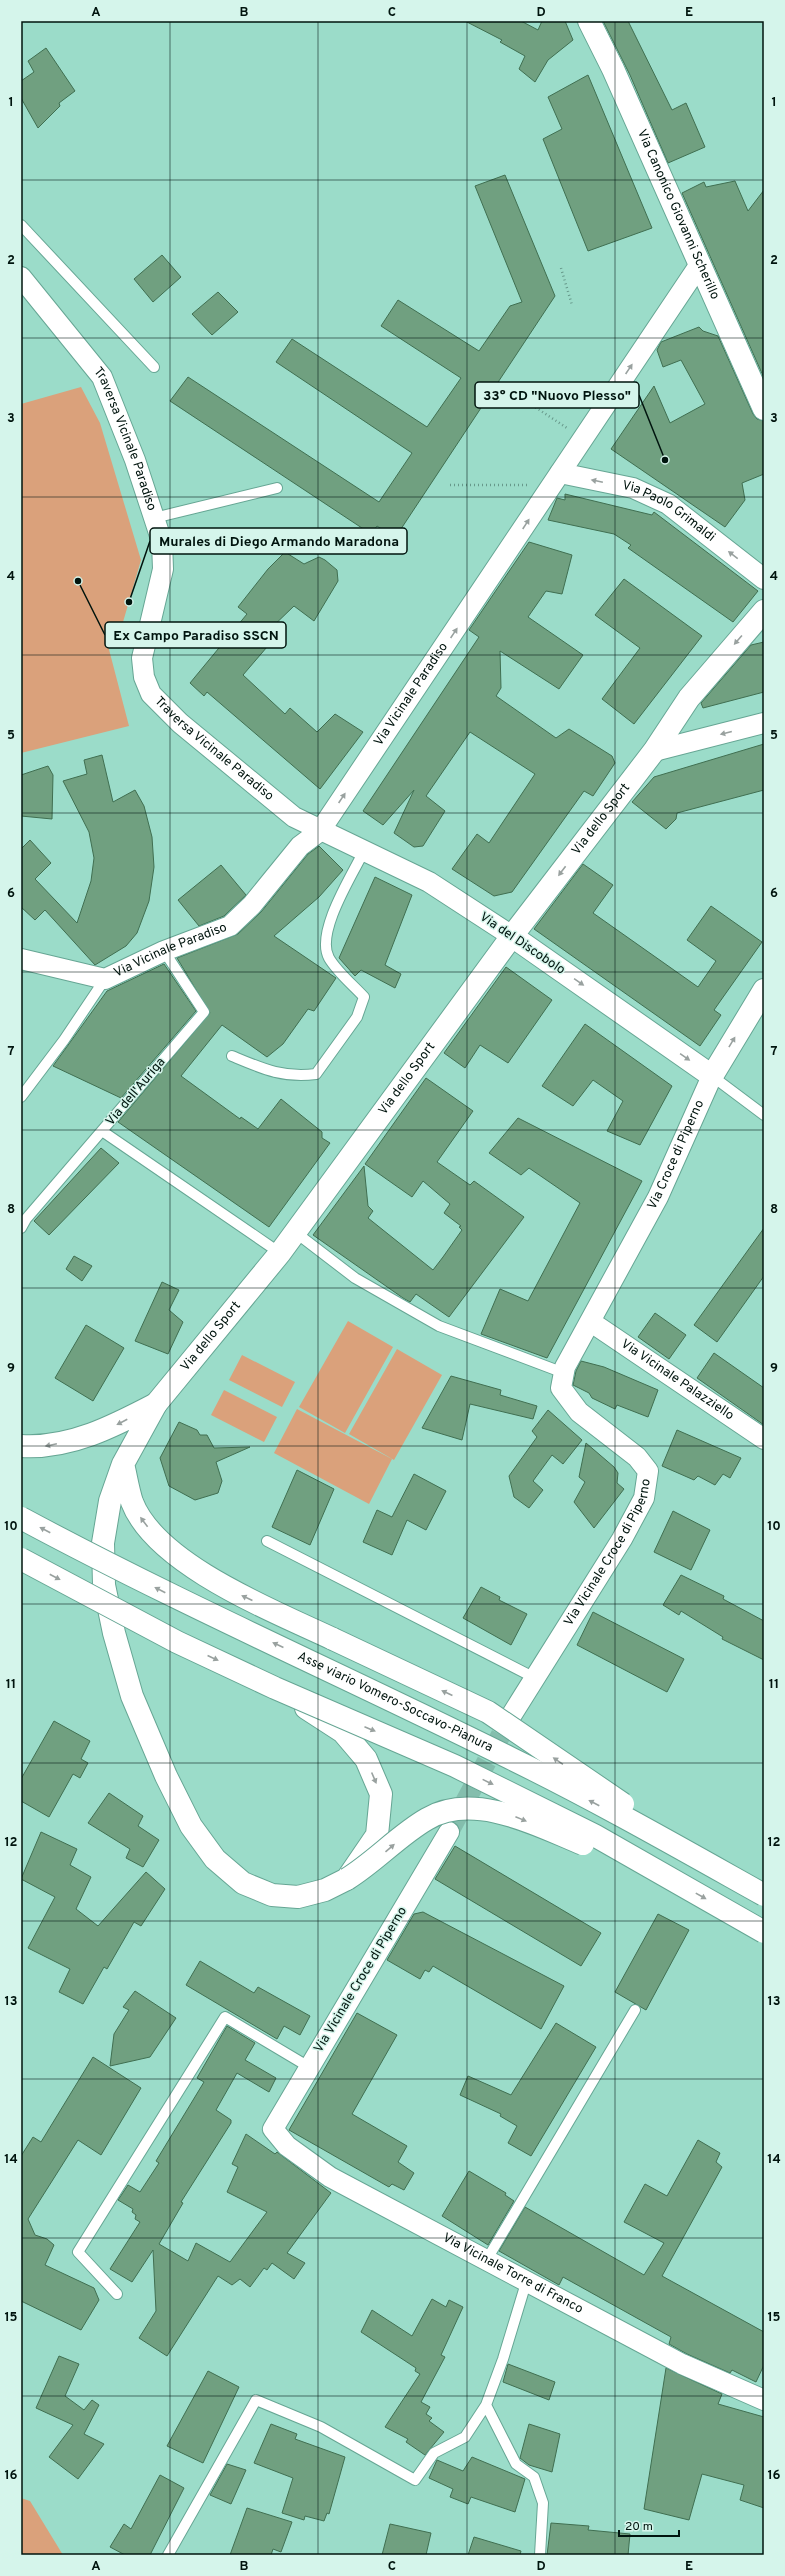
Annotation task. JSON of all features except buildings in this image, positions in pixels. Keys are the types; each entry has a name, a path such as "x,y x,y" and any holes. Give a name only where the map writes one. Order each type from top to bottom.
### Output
{"main road":[{"name":"Via Canonico Giovanni Scherillo","path":"589,21 613,68 764,409"},
{"name":"Via dello Sport","path":"156,1404 280,1253 512,936 654,751 689,698 764,611"},
{"name":"Via del Discobolo","path":"512,936 712,1076"},
{"name":"Via Croce di Piperno","path":"712,1076 764,990"},
{"path":"21,1446 39,1447 81,1438 116,1425 156,1404"},
{"path":"156,1404 123,1464 110,1501 103,1543 104,1585 114,1633 132,1696 166,1776 191,1826 215,1859 243,1883 272,1895 298,1897 325,1890 347,1879 371,1864 428,1818 459,1809 486,1809 512,1815 679,1884"},
{"path":"123,1464 132,1502 143,1522 175,1554 222,1586 488,1712 718,1869"},
{"name":"Asse viario Vomero-Soccavo-Pianura","path":"21,1518 184,1602 327,1668 513,1759 764,1895"},
{"path":"21,1559 177,1642 275,1688 462,1769 594,1835 764,1932"},
{"path":"275,1688 343,1732 366,1759 381,1794 377,1835 347,1879"}],"street":[{"name":"Via Vicinale Paradiso","path":"21,959 104,979 164,951 230,926 252,905 300,846 320,831 700,264"},
{"name":"Traversa Vicinale Paradiso","path":"21,277 102,376 135,460 162,542 163,569 142,658 144,677 151,694 180,723 294,817 320,831"},
{"name":"Via Paolo Grimaldi","path":"555,479 634,488 668,504 764,579"},
{"path":"654,751 764,723"},
{"name":"Via del Discobolo","path":"320,831 429,882 512,936"},
{"name":"Via Croce di Piperno","path":"591,1322 658,1197 712,1076"},
{"name":"Via Vicinale Croce di Piperno","path":"511,1716 625,1532 644,1498 648,1472 638,1457 579,1412 561,1388 565,1367 591,1322"},
{"name":"Via Vicinale Palazziello","path":"591,1322 764,1439"},
{"name":"Via Vicinale Croce di Piperno","path":"273,2129 449,1832"},
{"name":"Via Vicinale Torre di Franco","path":"273,2129 286,2146 330,2177 526,2283 682,2364 764,2400"}],"lane":[{"path":"21,225 154,368"},
{"path":"154,518 277,488"},
{"path":"232,1056 266,1070 294,1076 316,1074 357,1017 364,997 329,958 324,940 329,923 364,851"},
{"name":"Via dell'Auriga","path":"21,1228 26,1219 204,1012 164,951"},
{"path":"21,1097 64,1040 104,979"},
{"path":"712,1076 764,1115"},
{"path":"102,1131 280,1253"},
{"path":"295,1232 354,1278 439,1326 564,1373"},
{"path":"267,1541 535,1678"},
{"path":"486,2261 635,2010"},
{"path":"117,2294 78,2252 225,2017 309,2067"},
{"path":"168,2555 256,2400 321,2427 415,2480 434,2453 465,2437 486,2404 504,2359 526,2283"},
{"path":"486,2404 516,2464 534,2477 543,2503 540,2555"}],"path":[{"path":"561,268 572,305"},
{"path":"512,392 583,438"},
{"path":"450,485 555,479"}],"shaded area":[{"path":"81,387 100,423 141,560 121,629 106,638 129,726 21,753 21,404"},
{"path":"348,1321 393,1347 345,1433 299,1407"},
{"path":"397,1349 442,1375 394,1460 349,1434"},
{"path":"242,1355 295,1382 282,1407 229,1380"},
{"path":"224,1390 277,1417 264,1442 211,1415"},
{"path":"297,1409 392,1459 369,1504 274,1453"},
{"path":"21,2498 30,2501 63,2555 21,2555"}],"tunnel":[{"path":"449,1832 511,1716"}],"place":[{"name":"33° CD \"Nuovo Plesso\"","path":"665,460"},
{"name":"Ex Campo Paradiso SSCN","path":"78,581"},
{"name":"Murales di Diego Armando Maradona","path":"129,602"}]}
